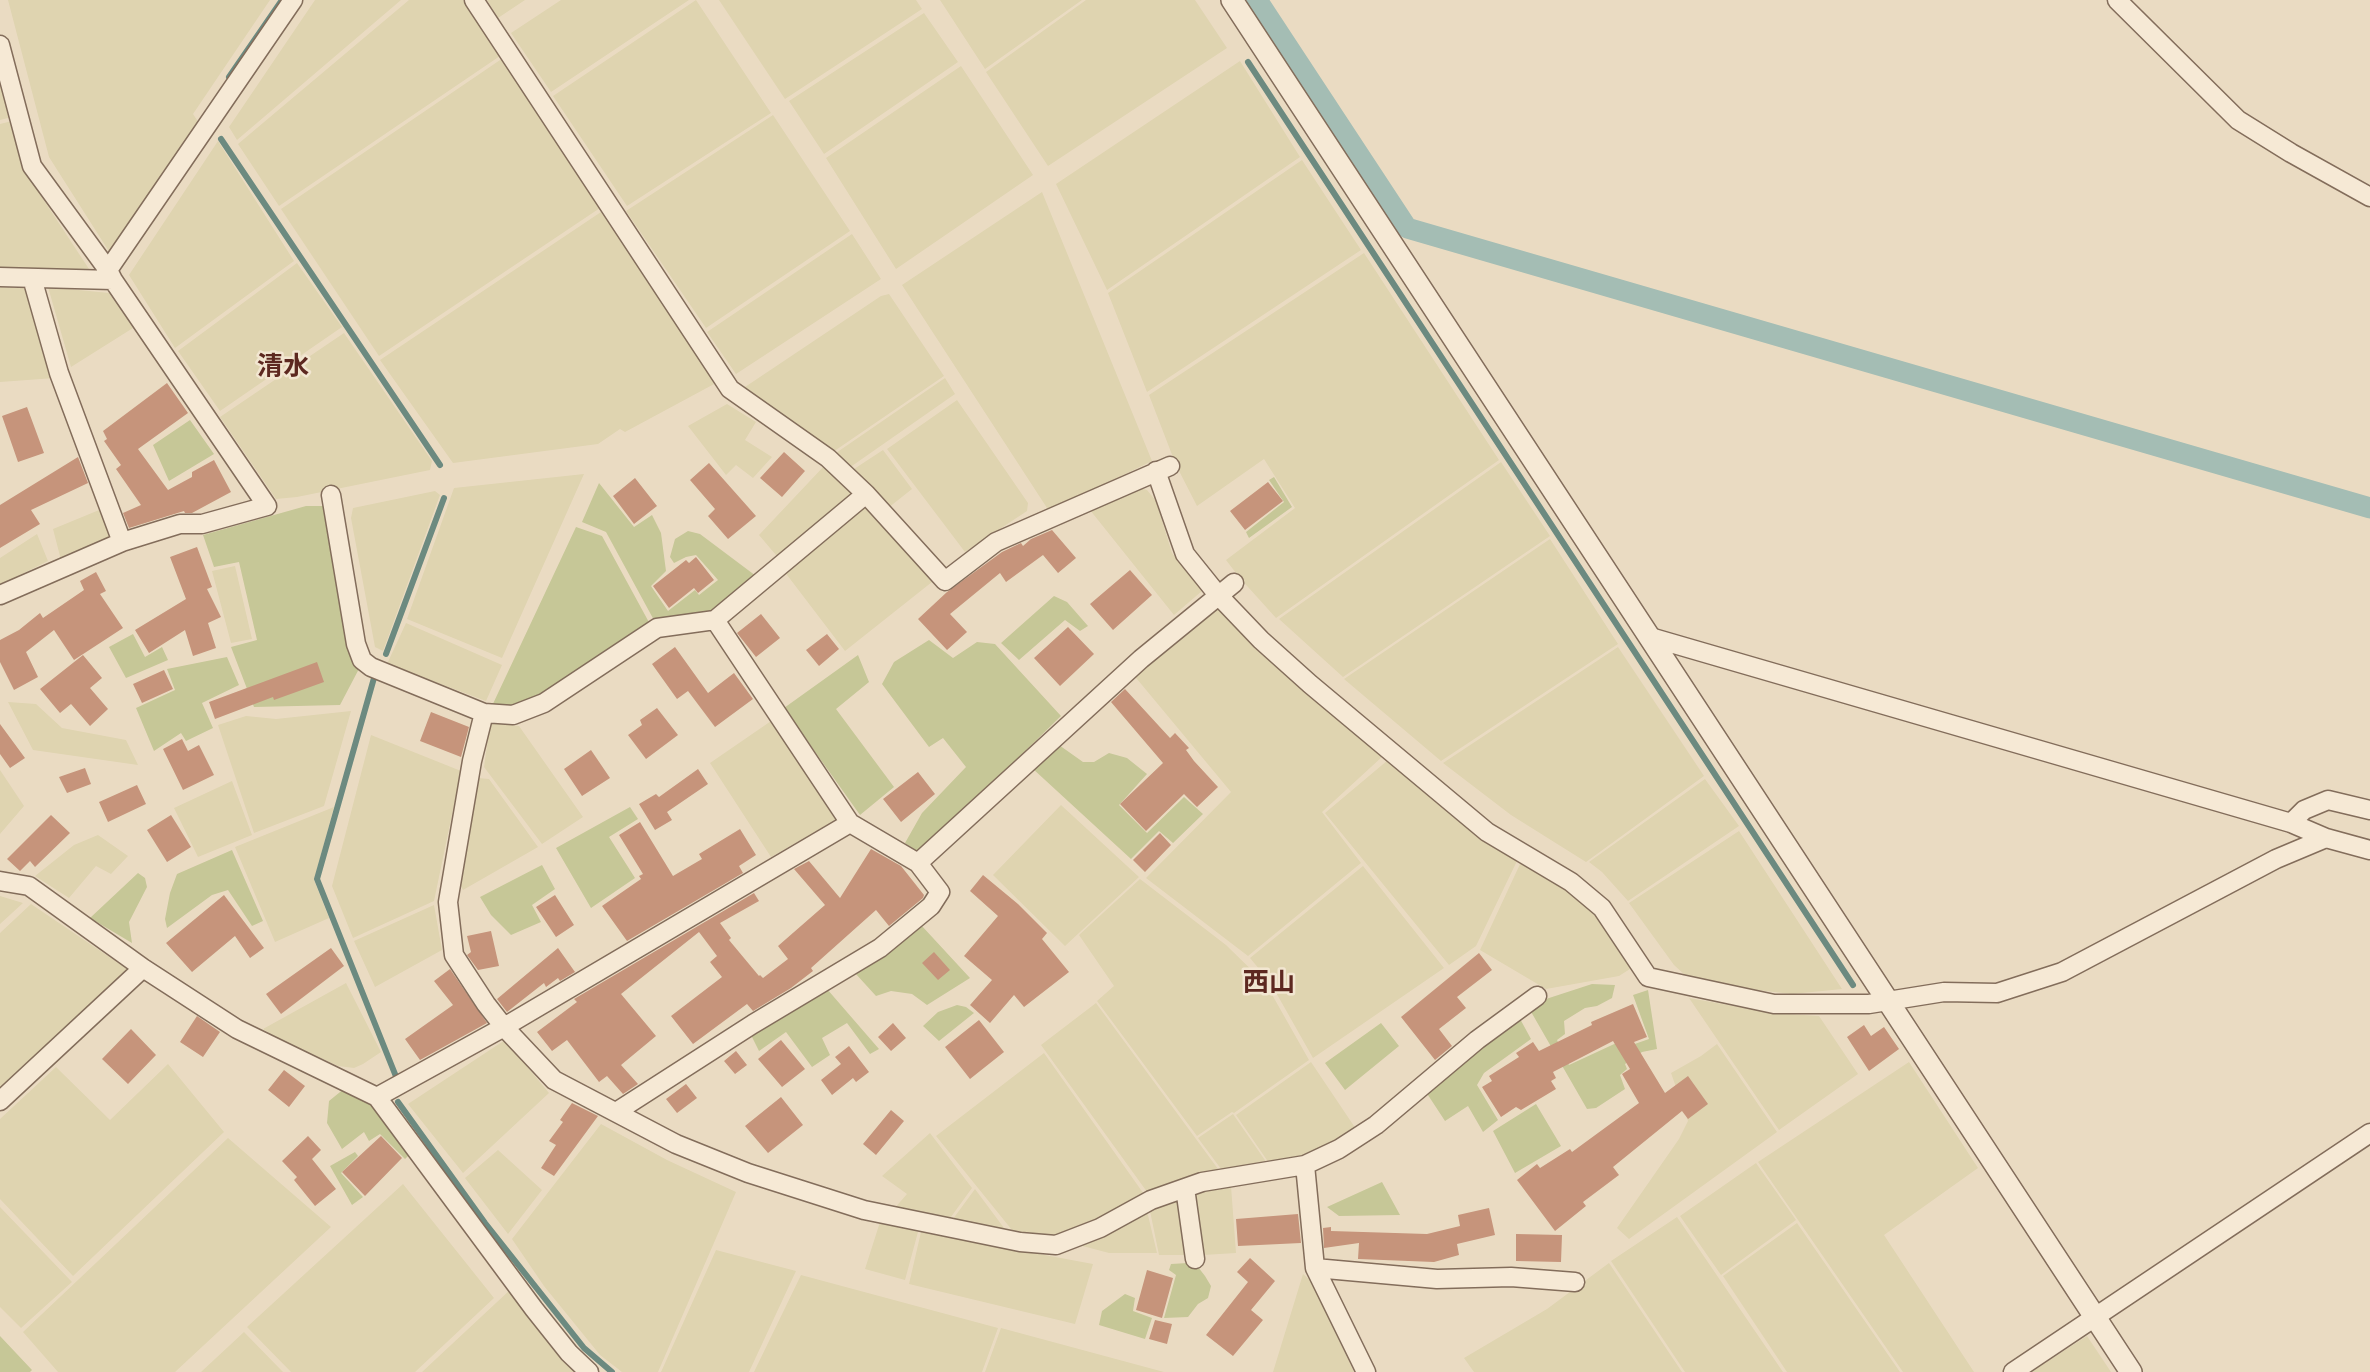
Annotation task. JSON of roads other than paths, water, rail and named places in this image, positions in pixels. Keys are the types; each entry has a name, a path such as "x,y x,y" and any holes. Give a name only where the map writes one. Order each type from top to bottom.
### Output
{"street":[{"path":"111,275 293,0"},
{"path":"474,0 730,388 828,458 866,494 945,581 996,542 1163,468 1185,554 1218,595 1261,640 1310,684 1487,832 1570,882 1602,908 1648,977 1692,989 1774,1004 1869,1004 1944,992 1997,993 2062,972 2264,865 2326,838"},
{"path":"1232,0 2131,1372"},
{"path":"2117,0 2238,120 2370,197"},
{"path":"0,45 32,166 111,275 267,506 202,524 180,524 122,542 0,595"},
{"path":"0,277 111,275"},
{"path":"32,278 59,373 122,542"},
{"path":"331,495 356,644 362,660 370,667 484,713 513,715 544,703 657,628 715,620 866,494"},
{"path":"918,863 1141,659 1234,583"},
{"path":"616,1112 880,948 931,906 940,892 918,863 850,822 715,620"},
{"path":"1650,637 2291,823 2326,838 2370,850"},
{"path":"484,713 472,761 448,902 454,955 504,1027 554,1080 676,1144 748,1173 864,1210 1020,1242 1056,1245 1100,1228 1152,1200 1202,1182 1305,1165 1339,1149 1376,1125 1477,1040 1537,996"},
{"path":"2291,823 2304,810 2329,800 2370,810"},
{"path":"377,1097 504,1027 850,822"},
{"path":"0,881 29,887 143,968 237,1029 377,1097 534,1309 569,1353 589,1372"},
{"path":"0,1101 143,968"},
{"path":"2013,1372 2370,1133"},
{"path":"1305,1165 1315,1268 1366,1372"},
{"path":"1185,1188 1195,1259"},
{"path":"1315,1268 1437,1279 1511,1278 1575,1282"}],"waterway":[{"path":"229,77 282,0"},
{"path":"1257,0 1407,228 2370,508"},
{"path":"1248,62 1853,985"},
{"path":"221,139 440,465"},
{"path":"386,654 444,498"},
{"path":"374,678 317,879 397,1079"},
{"path":"398,1102 485,1223 584,1348 612,1372"}],"district":[{"name":"清水","path":"283,368"},
{"name":"西山","path":"1269,984"}]}
